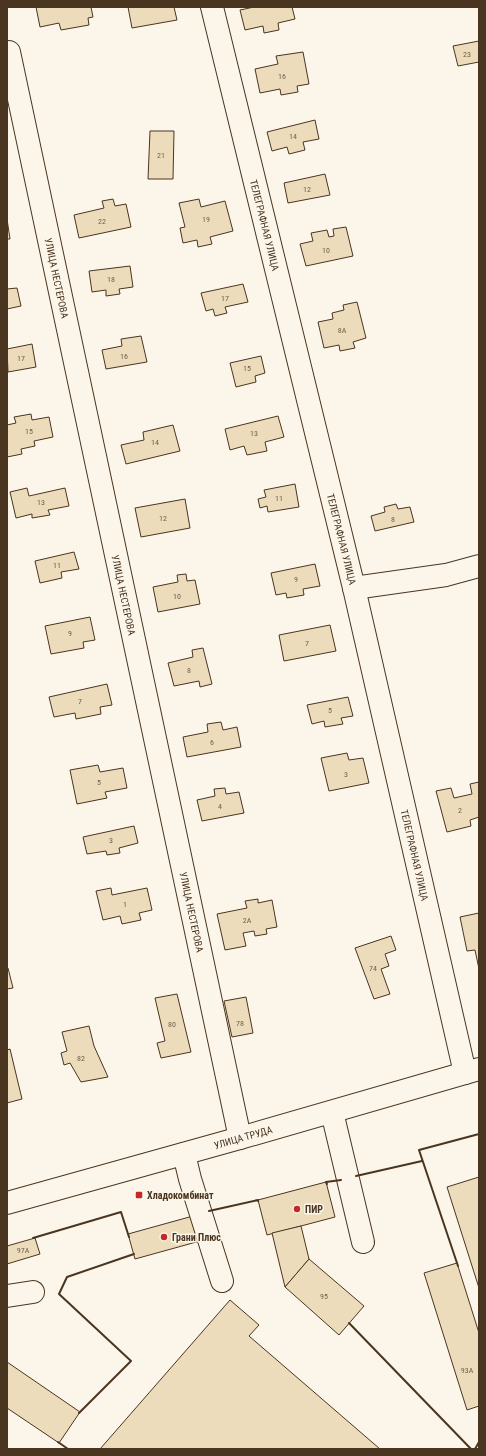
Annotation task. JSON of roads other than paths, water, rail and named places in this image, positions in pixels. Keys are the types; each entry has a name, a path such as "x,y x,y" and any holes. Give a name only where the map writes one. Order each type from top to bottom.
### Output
{"street":[{"name":"ТЕЛЕГРАФНАЯ УЛИЦА","path":"212,7 472,1071"},
{"name":"УЛИЦА НЕСТЕРОВА","path":"9,52 240,1138"},
{"path":"354,588 446,575 479,566"},
{"name":"УЛИЦА ТРУДА","path":"7,1203 332,1112 472,1071"},
{"path":"332,1112 363,1242"},
{"path":"184,1154 190,1179 222,1281"},
{"path":"7,1296 33,1292"}],"place":[{"name":"Хладокомбинат","path":"139,1195"},
{"name":"ПИР","path":"297,1209"},
{"name":"Грани Плюс","path":"164,1237"}]}
